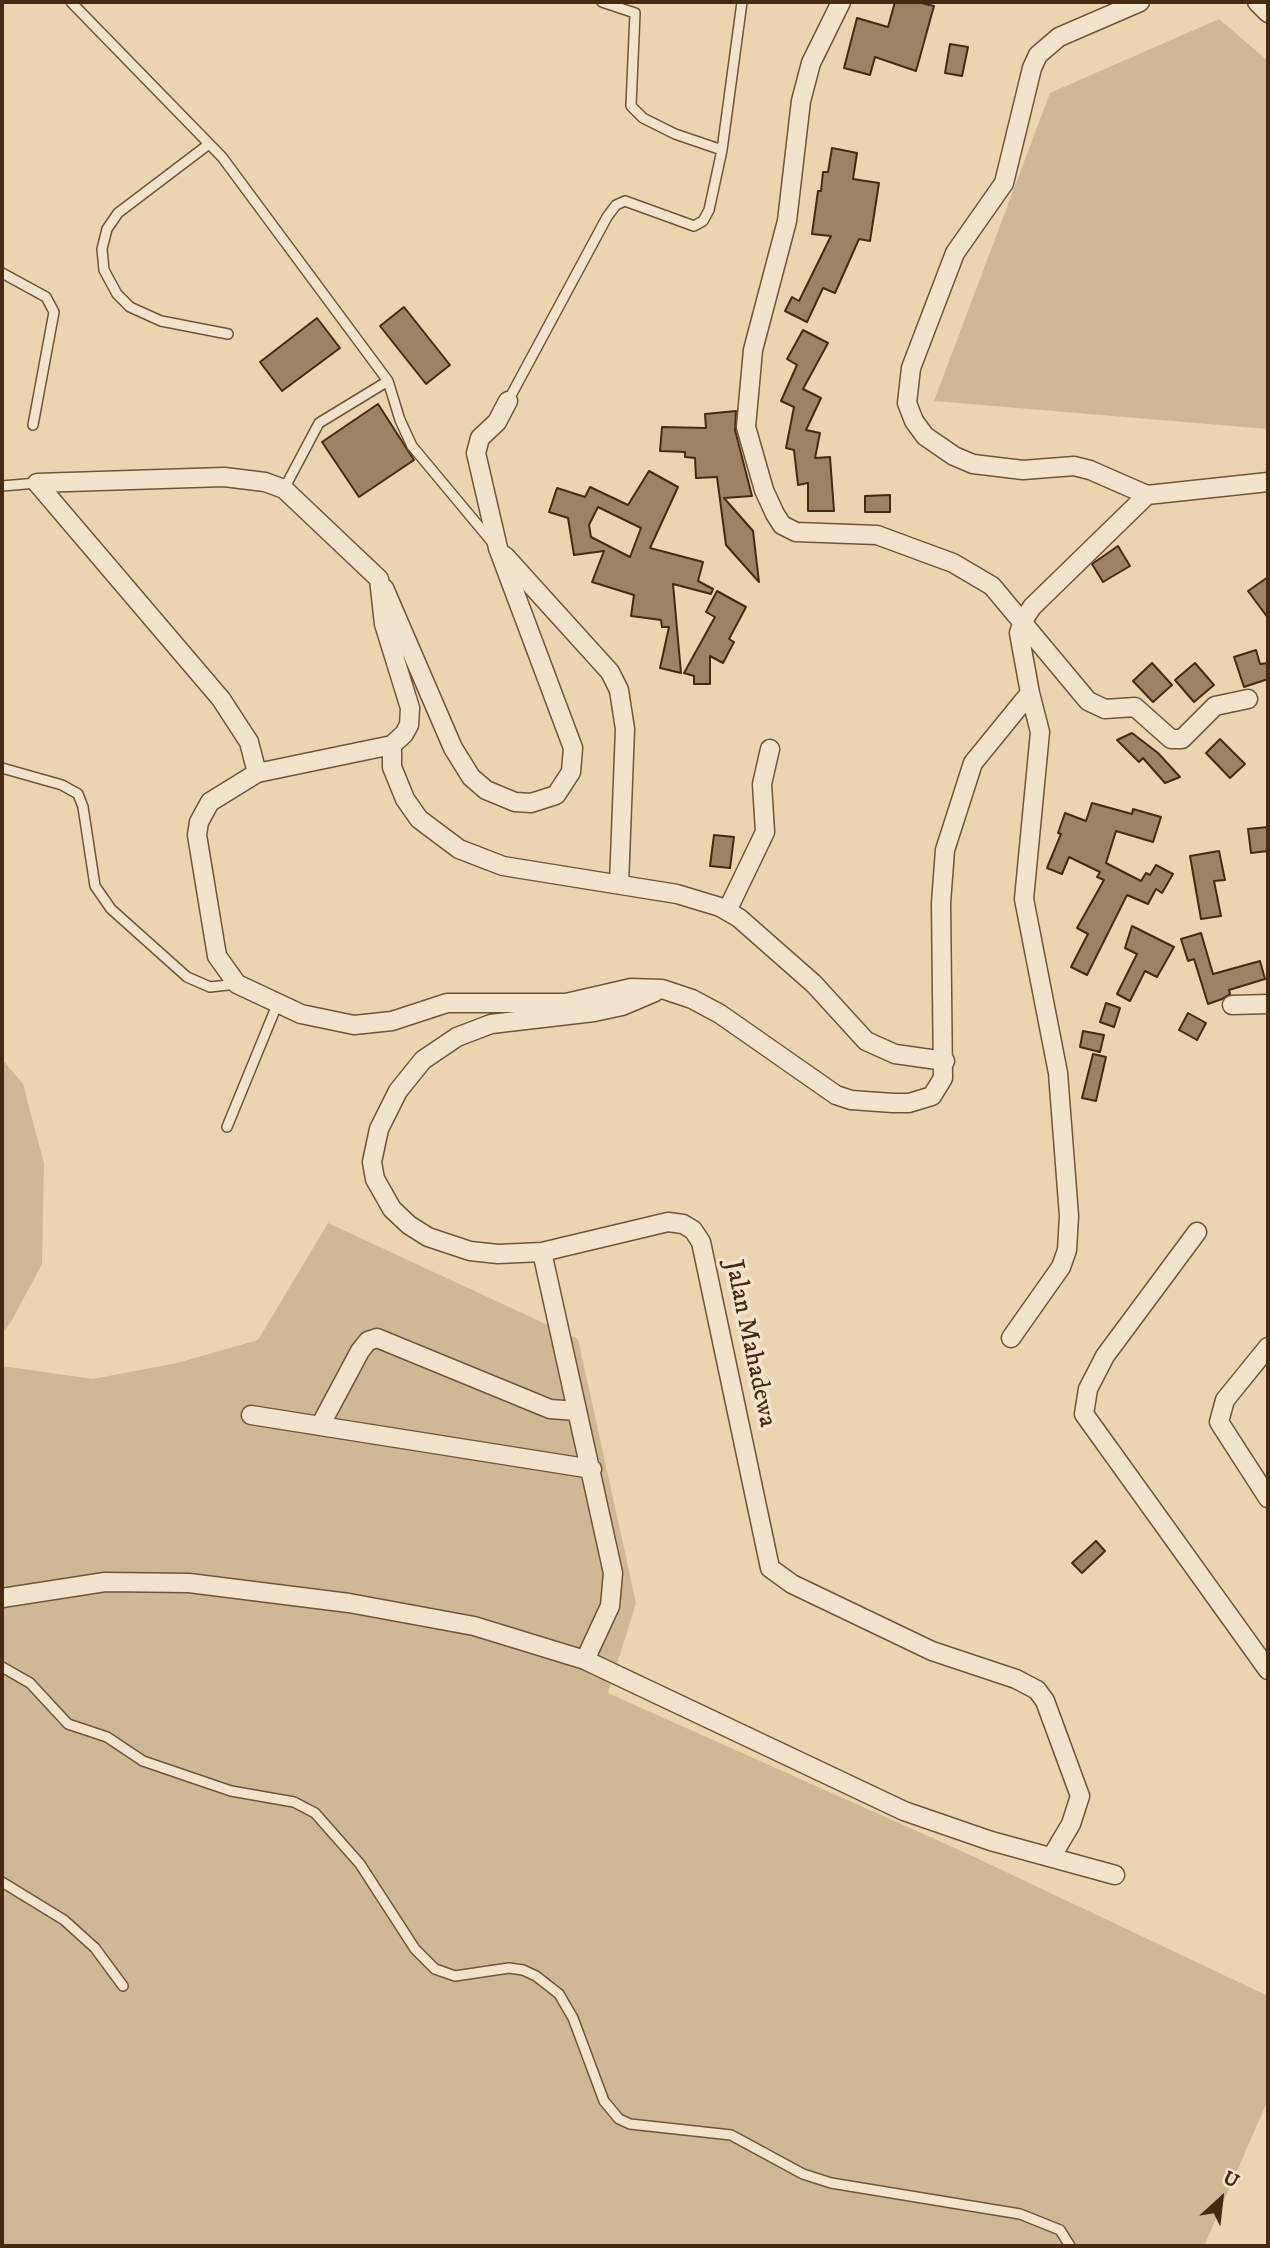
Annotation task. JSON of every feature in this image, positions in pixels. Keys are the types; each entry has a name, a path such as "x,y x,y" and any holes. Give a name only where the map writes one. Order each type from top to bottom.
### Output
{"street":[{"path":"842,2 811,63 801,101 787,221 753,350 746,427 764,490 775,514 782,525 801,533 877,535 953,563 992,586 1088,701 1105,709 1135,707 1171,739 1182,738 1214,706 1248,699"},
{"path":"1140,2 1059,37 1038,55 1032,68 1004,183 955,253 911,368 907,403 914,421 925,436 954,456 973,464 1023,470 1074,466 1147,495 1268,482"},
{"path":"1257,2 1268,13"},
{"path":"37,483 225,477 265,482 284,489 379,579 453,748 471,777 499,797 531,803 545,801 556,794 571,772 573,748 498,548 476,453 480,438 497,422 508,401"},
{"path":"37,483 221,699 249,743 257,773"},
{"path":"1011,1338 1061,1267 1067,1250 1069,1216 1058,1073 1024,899 1040,732 1019,633 1032,607 1147,495"},
{"path":"498,548 596,656 619,690 625,729 620,884"},
{"path":"379,579 384,624 410,708 409,725 391,745 257,773 211,802 199,822 197,835 217,956 237,984 276,1005 330,1022 373,1025 447,1003 566,1003 631,988 662,989 692,999 720,1014 820,1086 851,1100 909,1103 932,1096 941,1085 945,1061 941,943 945,850 973,763 1030,693"},
{"path":"391,745 392,768 405,799 419,819 459,849 503,866 620,884 700,900 727,911 814,984 866,1041 895,1054 945,1061"},
{"path":"727,911 765,832 762,785 770,749"},
{"path":"585,1660 607,1613 614,1590 614,1573 542,1252 498,1254 470,1251 428,1237 409,1225 392,1209 375,1179 372,1162 379,1129 398,1091 422,1060 457,1037 492,1024 543,1016 565,1018 604,1010 662,989"},
{"path":"1231,1005 1268,1004"},
{"name":"Jalan Mahadewa","path":"542,1252 668,1222 693,1230 701,1241 770,1567 792,1584 932,1651 1016,1679 1037,1690 1045,1701 1080,1796 1071,1824 1052,1856"},
{"path":"1197,1232 1105,1356 1088,1389 1084,1414 1268,1670"},
{"path":"320,1426 360,1351 368,1341 377,1338 550,1409 577,1411"},
{"path":"1267,1352 1225,1400 1219,1422 1268,1498"},
{"path":"251,1415 592,1469"},
{"path":"2,1598 105,1582 189,1583 349,1602 487,1629 585,1660 904,1811 991,1841 1115,1875"}],"lane":[{"path":"71,2 209,145 388,381 400,421 412,446 498,548"},
{"path":"602,2 635,13 631,106 643,118 675,134 722,150"},
{"path":"508,401 600,229 616,205 625,201 694,226 703,221 709,210 722,150 742,2"},
{"path":"209,145 118,213 107,229 104,270 117,293 130,307 161,321 228,334"},
{"path":"2,273 46,297 54,312 33,425"},
{"path":"284,489 319,423 388,381"},
{"path":"2,486 37,483"},
{"path":"2,768 62,785 78,794 83,807 95,886 111,909 187,977 210,987 237,984"},
{"path":"228,1127 276,1005"},
{"path":"2,1667 30,1683 68,1724 107,1737 143,1761 230,1791 294,1802 315,1813 360,1864 424,1960 435,1969 456,1976 509,1968 523,1970 536,1976 559,1994 573,2018 604,2102 619,2119 630,2124 731,2135 803,2174 831,2183 1020,2214 1060,2230 1070,2246"},
{"path":"2,1882 64,1920 95,1948 123,1986"}],"shaded area":[{"path":"1219,19 1268,61 1268,429 934,401 1050,93"},
{"path":"2,1059 23,1084 44,1164 42,1264 2,1334"},
{"path":"328,1223 578,1339 636,1603 608,1693 968,1854 1268,1996 1268,2100 1204,2246 2,2246 2,1366 93,1379 177,1363 258,1340"}],"building":[{"path":"895,2 917,2 934,6 916,71 875,57 870,75 844,68 857,18 888,27"},
{"path":"950,44 968,47 962,76 945,73"},
{"path":"832,148 857,153 853,179 879,183 870,241 859,239 835,293 823,288 807,322 785,311 792,297 799,301 831,236 812,234 818,191 821,191 823,172 828,172"},
{"path":"404,307 450,365 426,384 380,326"},
{"path":"317,318 340,348 282,391 260,362"},
{"path":"803,330 828,343 803,389 821,398 806,430 820,433 815,458 830,457 834,511 808,511 808,483 798,485 794,450 786,448 794,407 781,401 797,365 787,359"},
{"path":"378,404 414,460 359,497 322,442"},
{"path":"736,411 735,430 752,496 724,498 753,531 759,582 726,545 717,477 696,478 695,458 685,457 685,452 660,451 662,427 706,428 705,414"},
{"path":"649,471 678,487 650,548 703,562 698,581 713,589 711,594 673,584 681,673 660,668 669,627 662,627 661,620 631,616 634,595 592,582 604,551 574,555 568,518 549,512 557,488 585,497 590,487 628,505","holes":["598,507 641,528 630,557 591,537 589,525"]},
{"path":"890,495 890,512 865,512 865,496"},
{"path":"1118,546 1130,566 1103,582 1092,564"},
{"path":"1268,577 1268,618 1248,591"},
{"path":"717,591 746,607 729,639 734,642 723,663 710,656 710,684 694,684 694,676 684,673 715,617 706,612"},
{"path":"1256,650 1260,664 1268,663 1268,679 1244,687 1234,657"},
{"path":"1152,663 1172,685 1153,702 1133,681"},
{"path":"1195,663 1214,685 1194,702 1175,680"},
{"path":"1132,733 1158,753 1180,777 1165,783 1143,758 1139,762 1117,740"},
{"path":"1220,739 1245,764 1230,778 1206,753"},
{"path":"1092,803 1132,814 1133,809 1161,817 1153,842 1116,831 1106,863 1141,881 1146,873 1150,875 1156,865 1173,874 1162,893 1156,889 1148,904 1127,895 1087,975 1071,967 1088,934 1077,928 1104,880 1097,877 1100,872 1069,857 1062,874 1047,868 1061,834 1058,833 1065,813 1086,821"},
{"path":"1268,827 1268,851 1251,853 1248,829"},
{"path":"714,835 734,837 730,868 710,866"},
{"path":"1219,851 1225,880 1214,881 1221,916 1201,919 1190,856"},
{"path":"1132,926 1174,947 1157,977 1145,971 1130,1001 1117,994 1137,954 1125,948"},
{"path":"1201,933 1213,974 1260,961 1265,979 1229,990 1230,994 1208,1004 1194,959 1188,961 1181,939"},
{"path":"1106,1003 1120,1008 1114,1027 1100,1022"},
{"path":"1188,1013 1206,1023 1197,1040 1179,1030"},
{"path":"1083,1031 1104,1035 1100,1052 1080,1047"},
{"path":"1093,1054 1106,1057 1096,1101 1082,1098"},
{"path":"1096,1541 1105,1551 1082,1573 1072,1563"}]}
